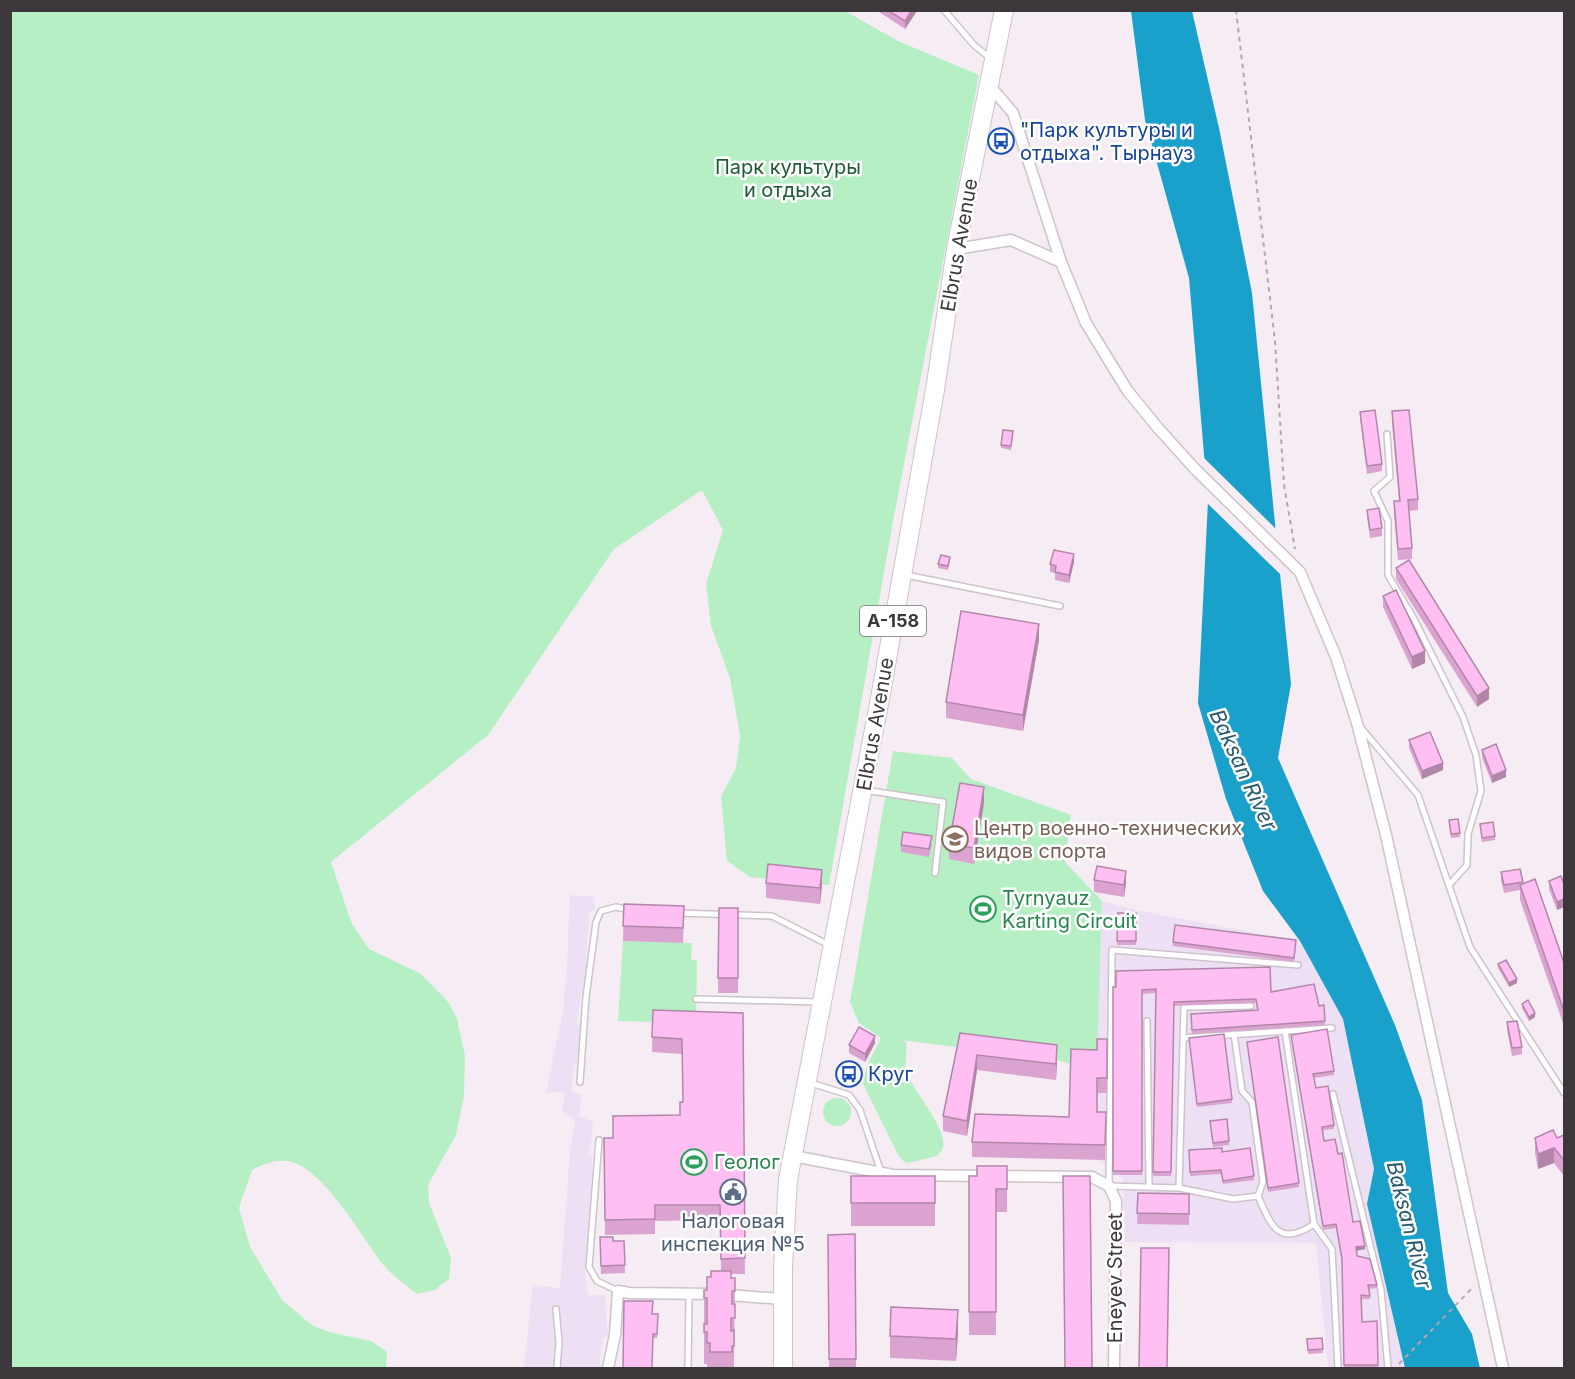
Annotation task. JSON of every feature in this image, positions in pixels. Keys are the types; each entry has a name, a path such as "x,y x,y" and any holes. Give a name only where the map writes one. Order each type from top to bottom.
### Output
{"main road":[{"name":"Elbrus Avenue","path":"783,1368 782,1299 785,1208 793,1156 902,574 935,390 956,249 1004,10"}],"street":[{"path":"989,85 1013,113 1061,262 1086,323 1126,390 1196,469 1300,572 1336,657 1357,723 1386,835 1481,1278 1503,1368"},
{"path":"956,249 1011,240 1061,262"},
{"name":"Eneyev Street","path":"793,1156 893,1175 1092,1177 1109,1186 1116,1201 1114,1368"},
{"path":"608,1368 615,1335 618,1291 782,1299"}],"lane":[{"path":"944,10 974,45 994,61"},
{"path":"1387,434 1390,477 1374,491 1388,521 1388,575 1414,619 1463,717 1476,755 1481,791 1468,834 1467,865 1449,885"},
{"path":"902,574 1060,606"},
{"path":"1357,723 1418,795 1470,947 1564,1093"},
{"path":"863,789 942,802 935,873"},
{"path":"580,1082 586,997 596,922 601,911 616,907 638,912"},
{"path":"666,914 772,916 811,934 833,948"},
{"path":"1258,1196 1233,1199 1179,1188 1109,1186 1112,950 1298,965"},
{"path":"696,999 823,1002"},
{"path":"1179,1188 1184,1007 1251,1006"},
{"path":"1147,1021 1149,1186"},
{"path":"1183,1038 1332,1028"},
{"path":"1285,1031 1314,1224 1332,1249 1338,1368"},
{"path":"1234,1034 1242,1091 1252,1102 1263,1182 1258,1196 1274,1228 1286,1235 1302,1232 1314,1224"},
{"path":"807,1082 849,1095 860,1110 881,1172"},
{"path":"1333,1094 1381,1290 1388,1368"},
{"path":"599,1140 589,1268 597,1281 618,1291"},
{"path":"688,1368 689,1294"},
{"path":"556,1309 559,1342 557,1368"}],"path":[{"path":"1236,10 1274,330 1284,484 1300,572"},
{"path":"1395,1368 1481,1278"}],"shaded area":[{"path":"570,895 594,897 595,910 589,912 586,968 577,1022 584,1026 577,1063 574,1064 571,1091 582,1095 579,1116 594,1122 589,1154 592,1155 591,1206 585,1272 588,1295 605,1295 608,1337 603,1337 599,1368 524,1368 533,1285 560,1288 570,1150 575,1120 562,1111 565,1092 546,1093 563,1011"},
{"path":"1102,901 1135,910 1300,941 1343,1019 1374,1169 1367,1204 1405,1368 1328,1368 1316,1243 1125,1242 1123,1179 1097,1160 1105,1159 1106,1128 1097,1127 1097,1093 1107,1093 1107,1055 1097,1054"}],"green space":[{"name":"Парк культуры и отдыха","path":"10,11 845,11 898,41 979,75 894,516 829,885 750,877 727,861 721,797 736,768 740,736 730,678 711,626 706,584 723,530 702,490 614,549 488,735 331,862 351,922 369,949 421,974 449,1003 457,1019 465,1056 464,1096 456,1135 428,1185 429,1203 451,1258 449,1279 435,1290 417,1294 385,1267 328,1189 301,1166 287,1161 265,1164 252,1170 239,1208 250,1247 282,1300 313,1326 371,1341 387,1352 386,1368 11,1368"},
{"name":"Tyrnyauz Karting Circuit","path":"893,751 952,758 971,779 1071,815 1065,862 1102,901 1097,1065 1071,1064 1057,1060 901,1040 906,1042 906,1070 935,1120 943,1140 943,1149 937,1156 908,1163 903,1161 897,1153 863,1084 867,1065 881,1038 859,1023 850,1002"},
{"path":"623,941 692,943 691,960 697,960 696,1023 618,1021"},
{"name":"Круг","path":"837,1098 847,1102 851,1112 847,1122 837,1126 827,1122 823,1112 827,1102"}],"water":[{"name":"Baksan River","path":"1131,11 1192,11 1219,128 1252,293 1291,684 1278,758 1395,1025 1422,1100 1448,1293 1472,1334 1480,1368 1405,1368 1367,1204 1374,1169 1343,1019 1300,941 1263,891 1226,799 1198,703 1208,501 1189,278 1145,120"}],"pier":[{"path":"1201,455 1278,531 1283,577 1205,501"}],"building":[{"path":"887,10 912,10 905,21"},
{"path":"1375,410 1382,464 1367,466 1360,412"},
{"path":"1409,410 1418,499 1408,500 1412,548 1398,549 1394,501 1400,501 1392,411"},
{"path":"1003,430 1013,431 1011,446 1001,445"},
{"path":"1379,508 1382,528 1370,530 1367,510"},
{"path":"1054,550 1074,554 1069,575 1055,572 1056,566 1050,564"},
{"path":"941,555 950,557 948,566 938,564"},
{"path":"1409,560 1489,688 1477,696 1396,568"},
{"path":"1396,590 1425,651 1412,657 1383,596"},
{"path":"961,611 1039,624 1023,715 946,702"},
{"path":"1430,732 1443,763 1422,771 1409,740"},
{"path":"1496,744 1506,770 1492,776 1482,750"},
{"path":"960,783 984,787 974,848 949,844"},
{"path":"1458,819 1460,833 1451,834 1449,820"},
{"path":"1493,822 1495,836 1482,838 1480,824"},
{"path":"903,832 932,836 929,849 901,845"},
{"path":"768,864 822,870 820,888 766,883"},
{"path":"1097,866 1126,871 1124,885 1094,880"},
{"path":"1520,869 1523,882 1504,885 1501,872"},
{"path":"1561,876 1564,884 1564,899 1557,902 1549,881"},
{"path":"1535,879 1564,963 1564,1011 1520,885"},
{"path":"624,904 684,906 683,928 623,926"},
{"path":"719,908 738,908 738,978 718,978"},
{"path":"1118,913 1136,913 1136,941 1117,941"},
{"path":"1175,925 1296,940 1294,958 1173,942"},
{"path":"1506,960 1517,979 1509,983 1498,964"},
{"path":"1270,967 1271,992 1314,984 1319,1006 1324,1005 1325,1021 1192,1030 1191,1014 1258,1010 1256,999 1174,1002 1171,1172 1153,1172 1156,989 1142,990 1142,1171 1113,1171 1113,987 1116,987 1116,971"},
{"path":"1528,1000 1535,1013 1529,1017 1522,1004"},
{"path":"653,1010 743,1013 745,1258 721,1259 720,1205 655,1205 655,1219 605,1220 604,1138 613,1138 613,1116 680,1115 680,1102 683,1102 682,1039 652,1037"},
{"path":"1517,1021 1522,1047 1512,1048 1507,1022"},
{"path":"859,1027 875,1036 865,1054 849,1045"},
{"path":"1327,1029 1334,1071 1313,1074 1316,1088 1328,1086 1334,1125 1322,1127 1324,1141 1335,1139 1338,1154 1342,1153 1353,1222 1360,1221 1365,1246 1356,1247 1357,1256 1370,1259 1377,1285 1368,1285 1370,1296 1361,1295 1362,1322 1377,1321 1378,1365 1344,1365 1342,1259 1336,1224 1323,1226 1291,1035"},
{"path":"960,1033 1057,1045 1056,1064 977,1055 967,1121 943,1116"},
{"path":"1224,1034 1232,1099 1197,1104 1189,1038"},
{"path":"1278,1037 1299,1183 1268,1188 1247,1042"},
{"path":"1097,1039 1107,1039 1107,1078 1097,1078 1097,1112 1106,1112 1105,1145 972,1142 975,1114 1069,1117 1071,1049 1097,1050"},
{"path":"1227,1119 1229,1141 1213,1143 1210,1121"},
{"path":"1553,1130 1557,1138 1564,1135 1564,1160 1554,1148 1538,1154 1535,1138"},
{"path":"1222,1148 1222,1152 1250,1148 1254,1176 1223,1181 1221,1170 1190,1172 1189,1150"},
{"path":"977,1166 1007,1166 1007,1189 996,1189 996,1312 969,1312 969,1176 977,1176"},
{"path":"851,1176 935,1176 935,1203 851,1203"},
{"path":"1063,1176 1090,1176 1092,1368 1065,1368"},
{"path":"1138,1193 1189,1194 1189,1214 1137,1213"},
{"path":"855,1234 856,1359 829,1359 828,1235"},
{"path":"600,1237 613,1237 613,1241 624,1241 625,1265 601,1266"},
{"path":"1141,1248 1169,1248 1167,1368 1139,1368"},
{"path":"711,1271 731,1271 731,1278 735,1278 735,1291 732,1291 735,1318 731,1318 731,1331 734,1330 732,1352 710,1352 707,1332 704,1332 704,1324 707,1324 707,1298 704,1298 704,1290 707,1290 707,1277 711,1277"},
{"path":"624,1301 653,1301 652,1314 658,1314 657,1334 653,1334 652,1368 623,1368"},
{"path":"891,1307 958,1310 956,1339 890,1336"},
{"path":"1322,1338 1323,1349 1308,1350 1307,1339"}],"place":[{"name":"\"Парк культуры и отдыха\". Тырнауз","path":"1001,141"},
{"name":"Центр военно-технических видов спорта","path":"955,839"},
{"name":"Tyrnyauz Karting Circuit","path":"983,909"},
{"name":"Круг","path":"849,1074"},
{"name":"Геолог","path":"694,1162"},
{"name":"Налоговая инспекция №5","path":"733,1192"}]}
